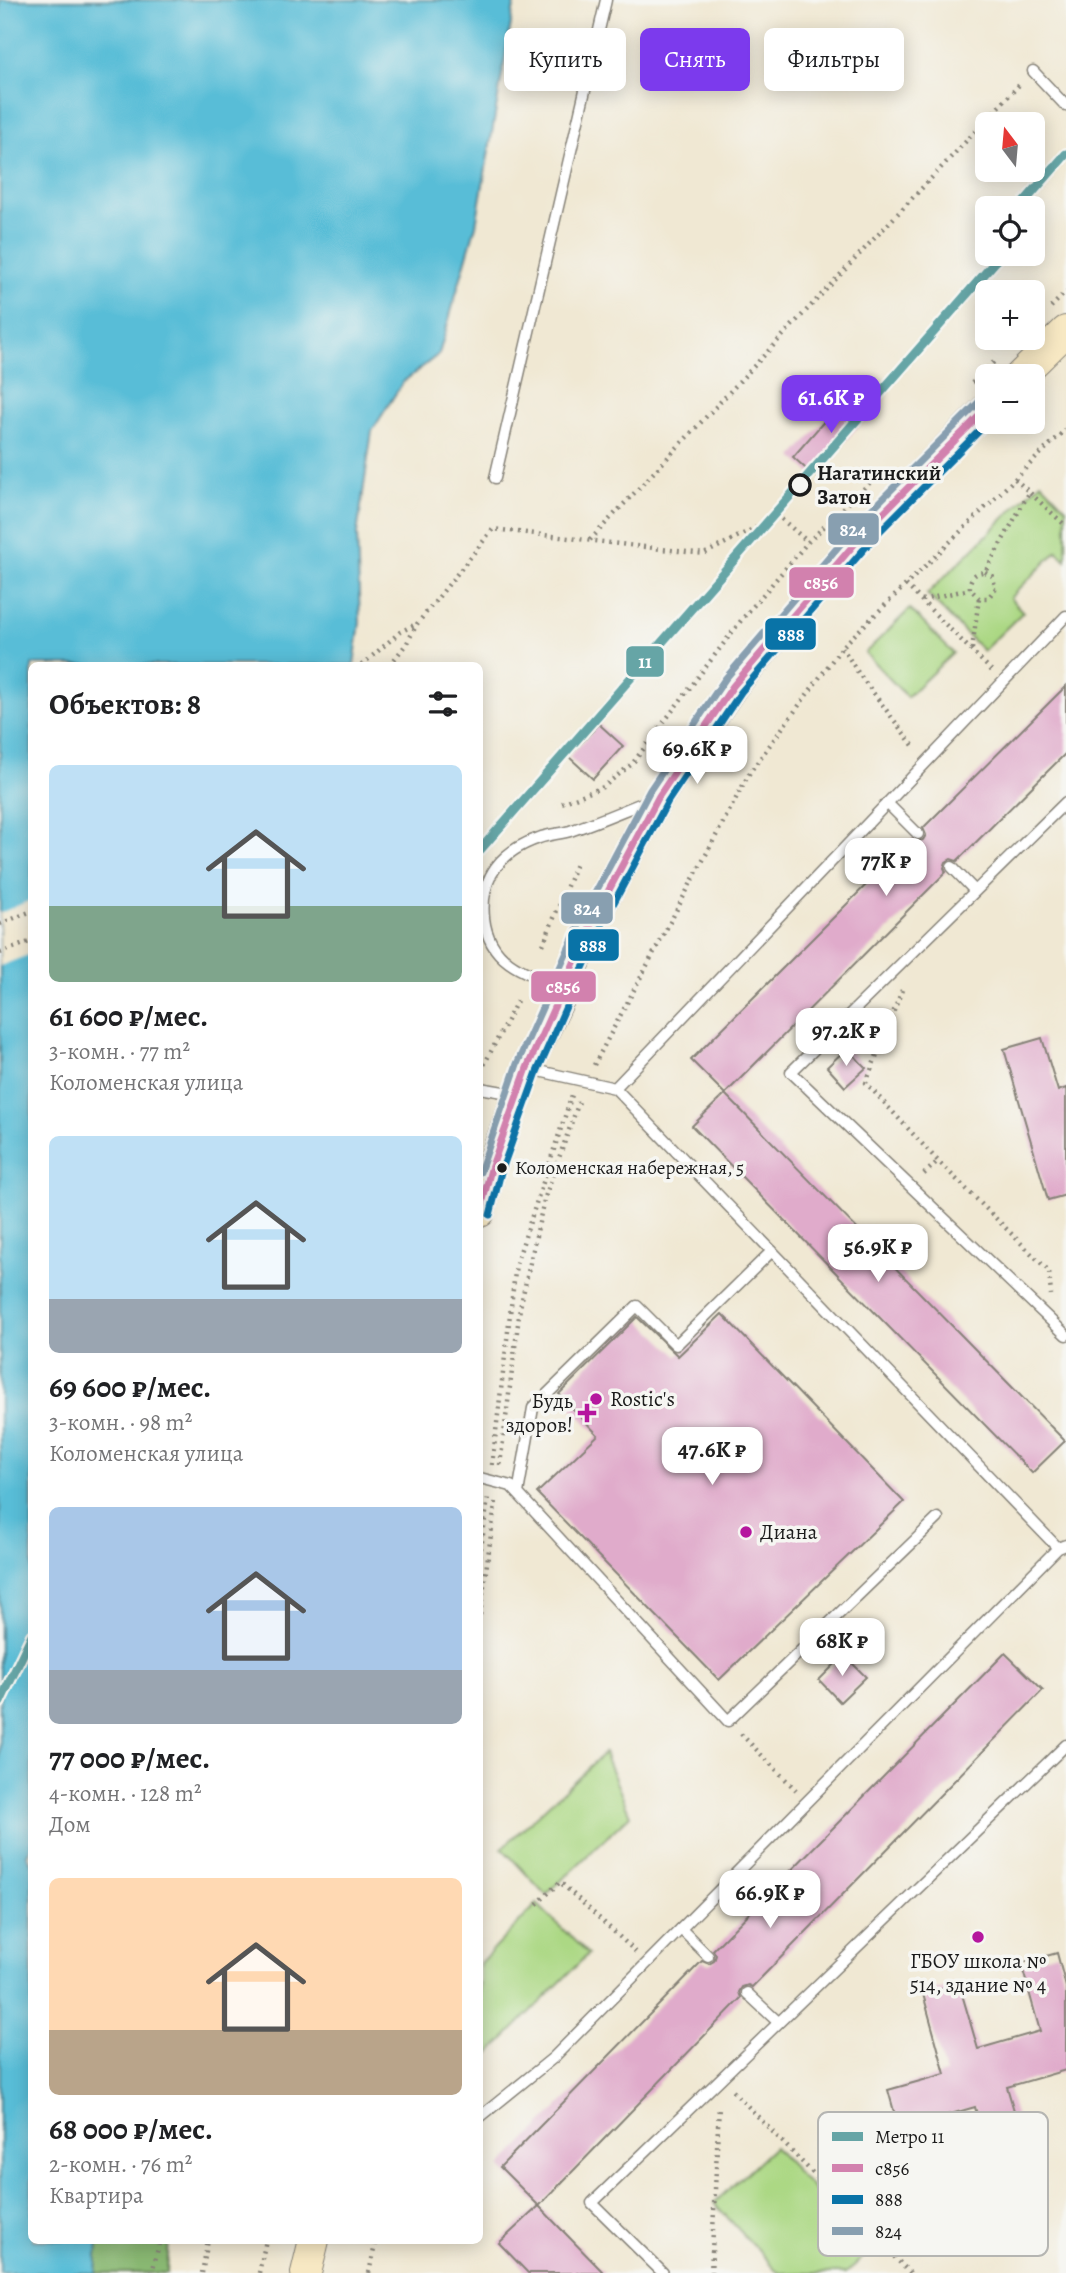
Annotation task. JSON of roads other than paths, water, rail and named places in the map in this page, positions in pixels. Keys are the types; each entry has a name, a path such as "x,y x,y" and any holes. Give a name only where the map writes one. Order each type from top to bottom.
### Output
{"street":[{"path":"1032,364 1066,331"},
{"path":"483,1200 491,1169 522,1081 594,918 659,796 733,686 869,527 975,420"},
{"path":"306,2273 313,2244"}],"lane":[{"path":"495,478 606,0"},
{"path":"1033,71 1066,106"},
{"path":"615,1088 1066,616"},
{"path":"565,987 530,975 502,958 486,936 483,901 492,869 513,850 539,838 569,831 659,796"},
{"path":"1066,802 791,1072 1066,1335"},
{"path":"887,803 918,834"},
{"path":"951,867 975,891"},
{"path":"483,1088 522,1081 582,1080 615,1088 1062,1547 553,2059 483,2115"},
{"path":"519,1493 533,1408 637,1306 676,1345 772,1251"},
{"path":"489,1480 511,1486 519,1493 728,1721 938,1518"},
{"path":"663,2273 592,2203 1066,1745"},
{"path":"681,1929 708,1956"},
{"path":"747,1993 778,2022"}],"water":[{"path":"0,0 515,0 510,28 504,28 504,63 476,225 439,354 403,382 372,431 357,534 360,623 354,662 28,662 28,2244 98,2244 96,2273 0,2273"}],"metro line":[{"name":"11","path":"1029,196 1066,154"},
{"name":"11","path":"483,847 991,266"},
{"name":"11","path":"0,1702 28,1643"}],"place":[{"name":"Нагатинский Затон","path":"800,485"},
{"name":"Коломенская набережная, 5","path":"502,1168"},
{"name":"Rostic's","path":"596,1399"},
{"name":"Будь здоров!","path":"587,1413"},
{"name":"Диана","path":"746,1532"},
{"name":"ГБОУ школа № 514, здание № 4","path":"978,1937"}]}
